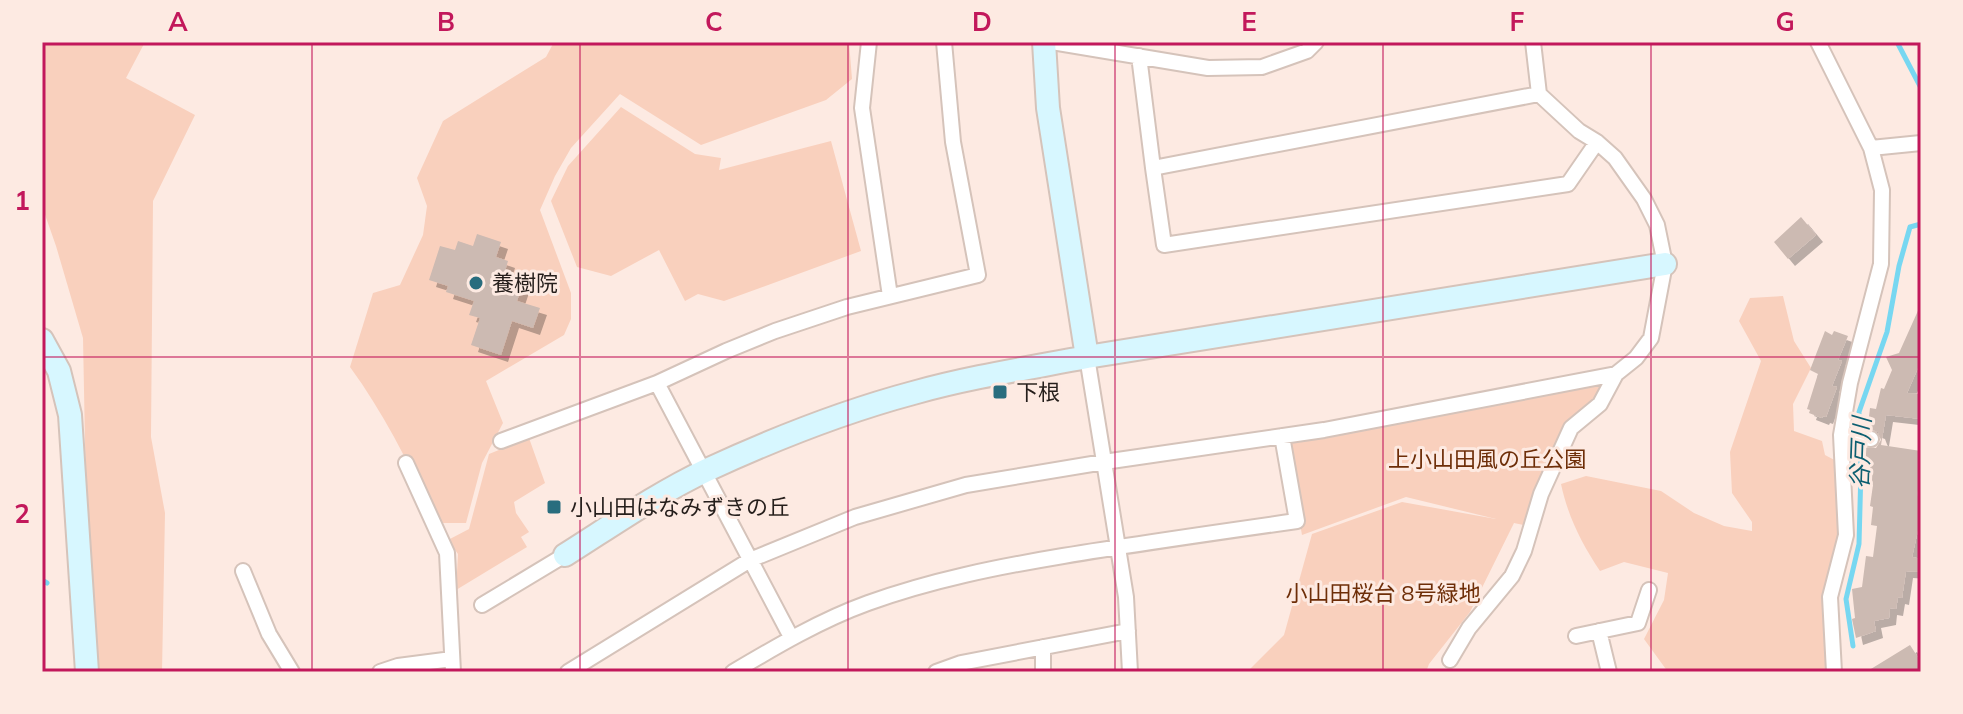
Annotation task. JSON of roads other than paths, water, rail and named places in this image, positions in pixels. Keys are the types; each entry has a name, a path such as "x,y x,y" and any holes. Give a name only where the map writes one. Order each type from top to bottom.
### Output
{"street":[{"path":"869,42 862,108 890,296"},
{"path":"501,441 657,383 775,331 847,307 978,275 953,142 944,42"},
{"path":"1044,42 1048,108 1058,181 1126,597 1130,672"},
{"path":"1052,42 1208,68 1262,67 1307,51 1316,42"},
{"path":"1450,660 1469,628 1512,576 1524,551 1541,494 1571,428 1600,404 1616,374 1636,358 1651,338 1665,264 1657,225 1644,199 1615,158 1579,131 1539,94 1533,42"},
{"path":"1818,42 1871,148 1882,190 1881,264 1850,383 1845,436 1846,535 1830,597 1834,672"},
{"path":"1139,56 1164,245 1568,184 1597,142"},
{"path":"1153,168 1539,94"},
{"path":"1871,148 1921,143"},
{"path":"482,605 704,472 790,433 883,402 968,379 1087,357 1665,264"},
{"path":"42,340 59,371 70,415 87,672"},
{"path":"568,672 750,560 855,517 966,485 1324,430 1616,374"},
{"path":"657,383 791,637"},
{"path":"733,672 791,637 866,604 928,583 988,568 1118,546 1297,521 1282,436"},
{"path":"1845,436 1871,439"},
{"path":"380,672 398,666 452,666 447,553 406,463"},
{"path":"243,571 269,634 292,672"},
{"path":"1576,636 1638,623 1649,590"},
{"path":"936,672 961,663 1128,631"},
{"path":"1599,631 1609,672"},
{"path":"1043,647 1043,672"}],"waterway":[{"name":"谷戸川","path":"1897,42 1921,88"},
{"name":"谷戸川","path":"1853,646 1846,599 1859,544 1859,412 1887,332 1899,266 1910,227 1921,224"},
{"path":"42,580 47,583"}],"place":[{"name":"養樹院","path":"476,283"},
{"name":"下根","path":"1000,392"},
{"name":"小山田はなみずきの丘","path":"554,507"}],"park label":[{"name":"上小山田風の丘公園","path":"1487,459"},
{"name":"小山田桜台 8号緑地","path":"1383,593"}]}
